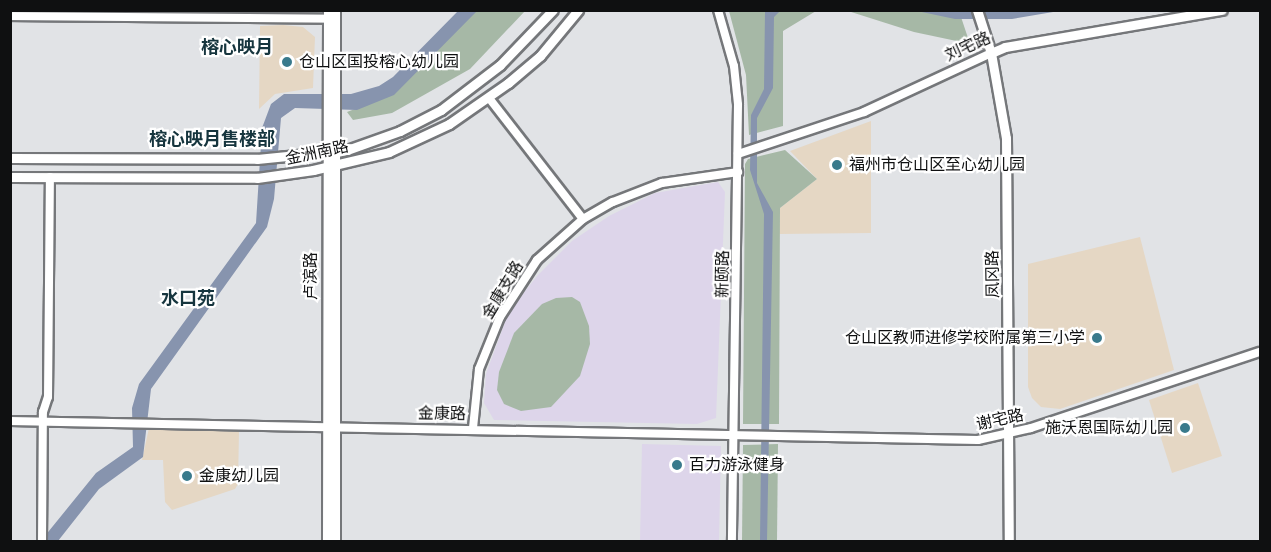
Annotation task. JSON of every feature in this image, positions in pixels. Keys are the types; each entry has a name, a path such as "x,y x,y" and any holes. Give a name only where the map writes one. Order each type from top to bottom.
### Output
{"main road":[{"name":"金洲南路","path":"10,158 276,159 330,154 390,135 441,110 500,65 553,10"},
{"name":"金洲南路","path":"10,177 257,178 330,166 408,144 489,98 540,56 578,10"},
{"name":"凤冈路","path":"977,10 991,53 1007,156 1009,542"},
{"name":"刘宅路","path":"991,53 1005,47 1222,10"},
{"name":"卢滨路","path":"327,542 331,425 332,15"},
{"path":"331,425 335,542"}],"street":[{"name":"新颐路","path":"718,10 736,76 738,172 732,542"},
{"path":"10,16 332,15"},
{"name":"刘宅路","path":"738,154 864,112 991,53"},
{"path":"489,98 583,219"},
{"name":"金康支路","path":"473,428 480,369 500,317 537,260 583,219 662,183 738,172"},
{"path":"42,542 43,420 48,397 50,177"},
{"name":"谢宅路","path":"734,436 978,440 1010,433 1260,352"},
{"path":"10,420 43,420"},
{"name":"金康路","path":"43,420 473,428 734,436"}],"shaded area":[{"name":"仓山区国投榕心幼儿园","path":"260,26 303,27 315,37 313,88 275,94 259,109"},
{"name":"福州市仓山区至心幼儿园","path":"871,121 871,233 779,234 780,208 817,179 790,151"},
{"path":"718,182 725,192 716,418 697,424 494,420 484,403 486,374 509,311 538,275 572,241 609,216 655,193"},
{"name":"仓山区教师进修学校附属第三小学","path":"1140,237 1174,370 1060,409 1041,407 1032,398 1028,387 1028,264"},
{"name":"施沃恩国际幼儿园","path":"1198,383 1222,456 1172,473 1149,400"},
{"path":"149,428 239,431 238,484 235,489 172,510 165,502 163,460 142,460"},
{"path":"642,444 721,446 719,541 640,541"}],"green space":[{"path":"473,11 525,11 470,69 392,113 353,120 347,112 394,94"},
{"path":"729,11 816,11 783,31 783,126 749,135 746,75"},
{"path":"848,11 959,11 968,38 966,43 914,32"},
{"path":"785,150 817,179 780,208 779,424 743,424 745,164 748,159"},
{"path":"572,297 580,302 589,326 590,344 580,376 551,407 521,411 504,404 497,390 499,372 514,333 542,304 556,298"},
{"path":"778,444 777,541 742,542 743,445"}],"water":[{"path":"458,11 477,11 394,95 357,110 295,108 281,118 274,199 267,227 151,389 143,457 99,489 58,541 40,542 96,473 133,447 132,408 139,384 256,223 262,128 271,104 284,94 351,94 379,86 393,77"},
{"path":"765,11 780,11 774,17 773,88 757,118 757,183 773,212 767,542 760,541 764,214 750,170 751,115 764,89"},
{"path":"917,11 1059,11 1012,19 955,19"}],"place":[{"name":"仓山区国投榕心幼儿园","path":"287,62"},
{"name":"福州市仓山区至心幼儿园","path":"837,165"},
{"name":"仓山区教师进修学校附属第三小学","path":"1097,338"},
{"name":"施沃恩国际幼儿园","path":"1185,428"},
{"name":"百力游泳健身","path":"677,465"},
{"name":"金康幼儿园","path":"187,476"}],"district":[{"name":"榕心映月","path":"237,47"},
{"name":"榕心映月售楼部","path":"212,139"},
{"name":"水口苑","path":"188,298"}]}
